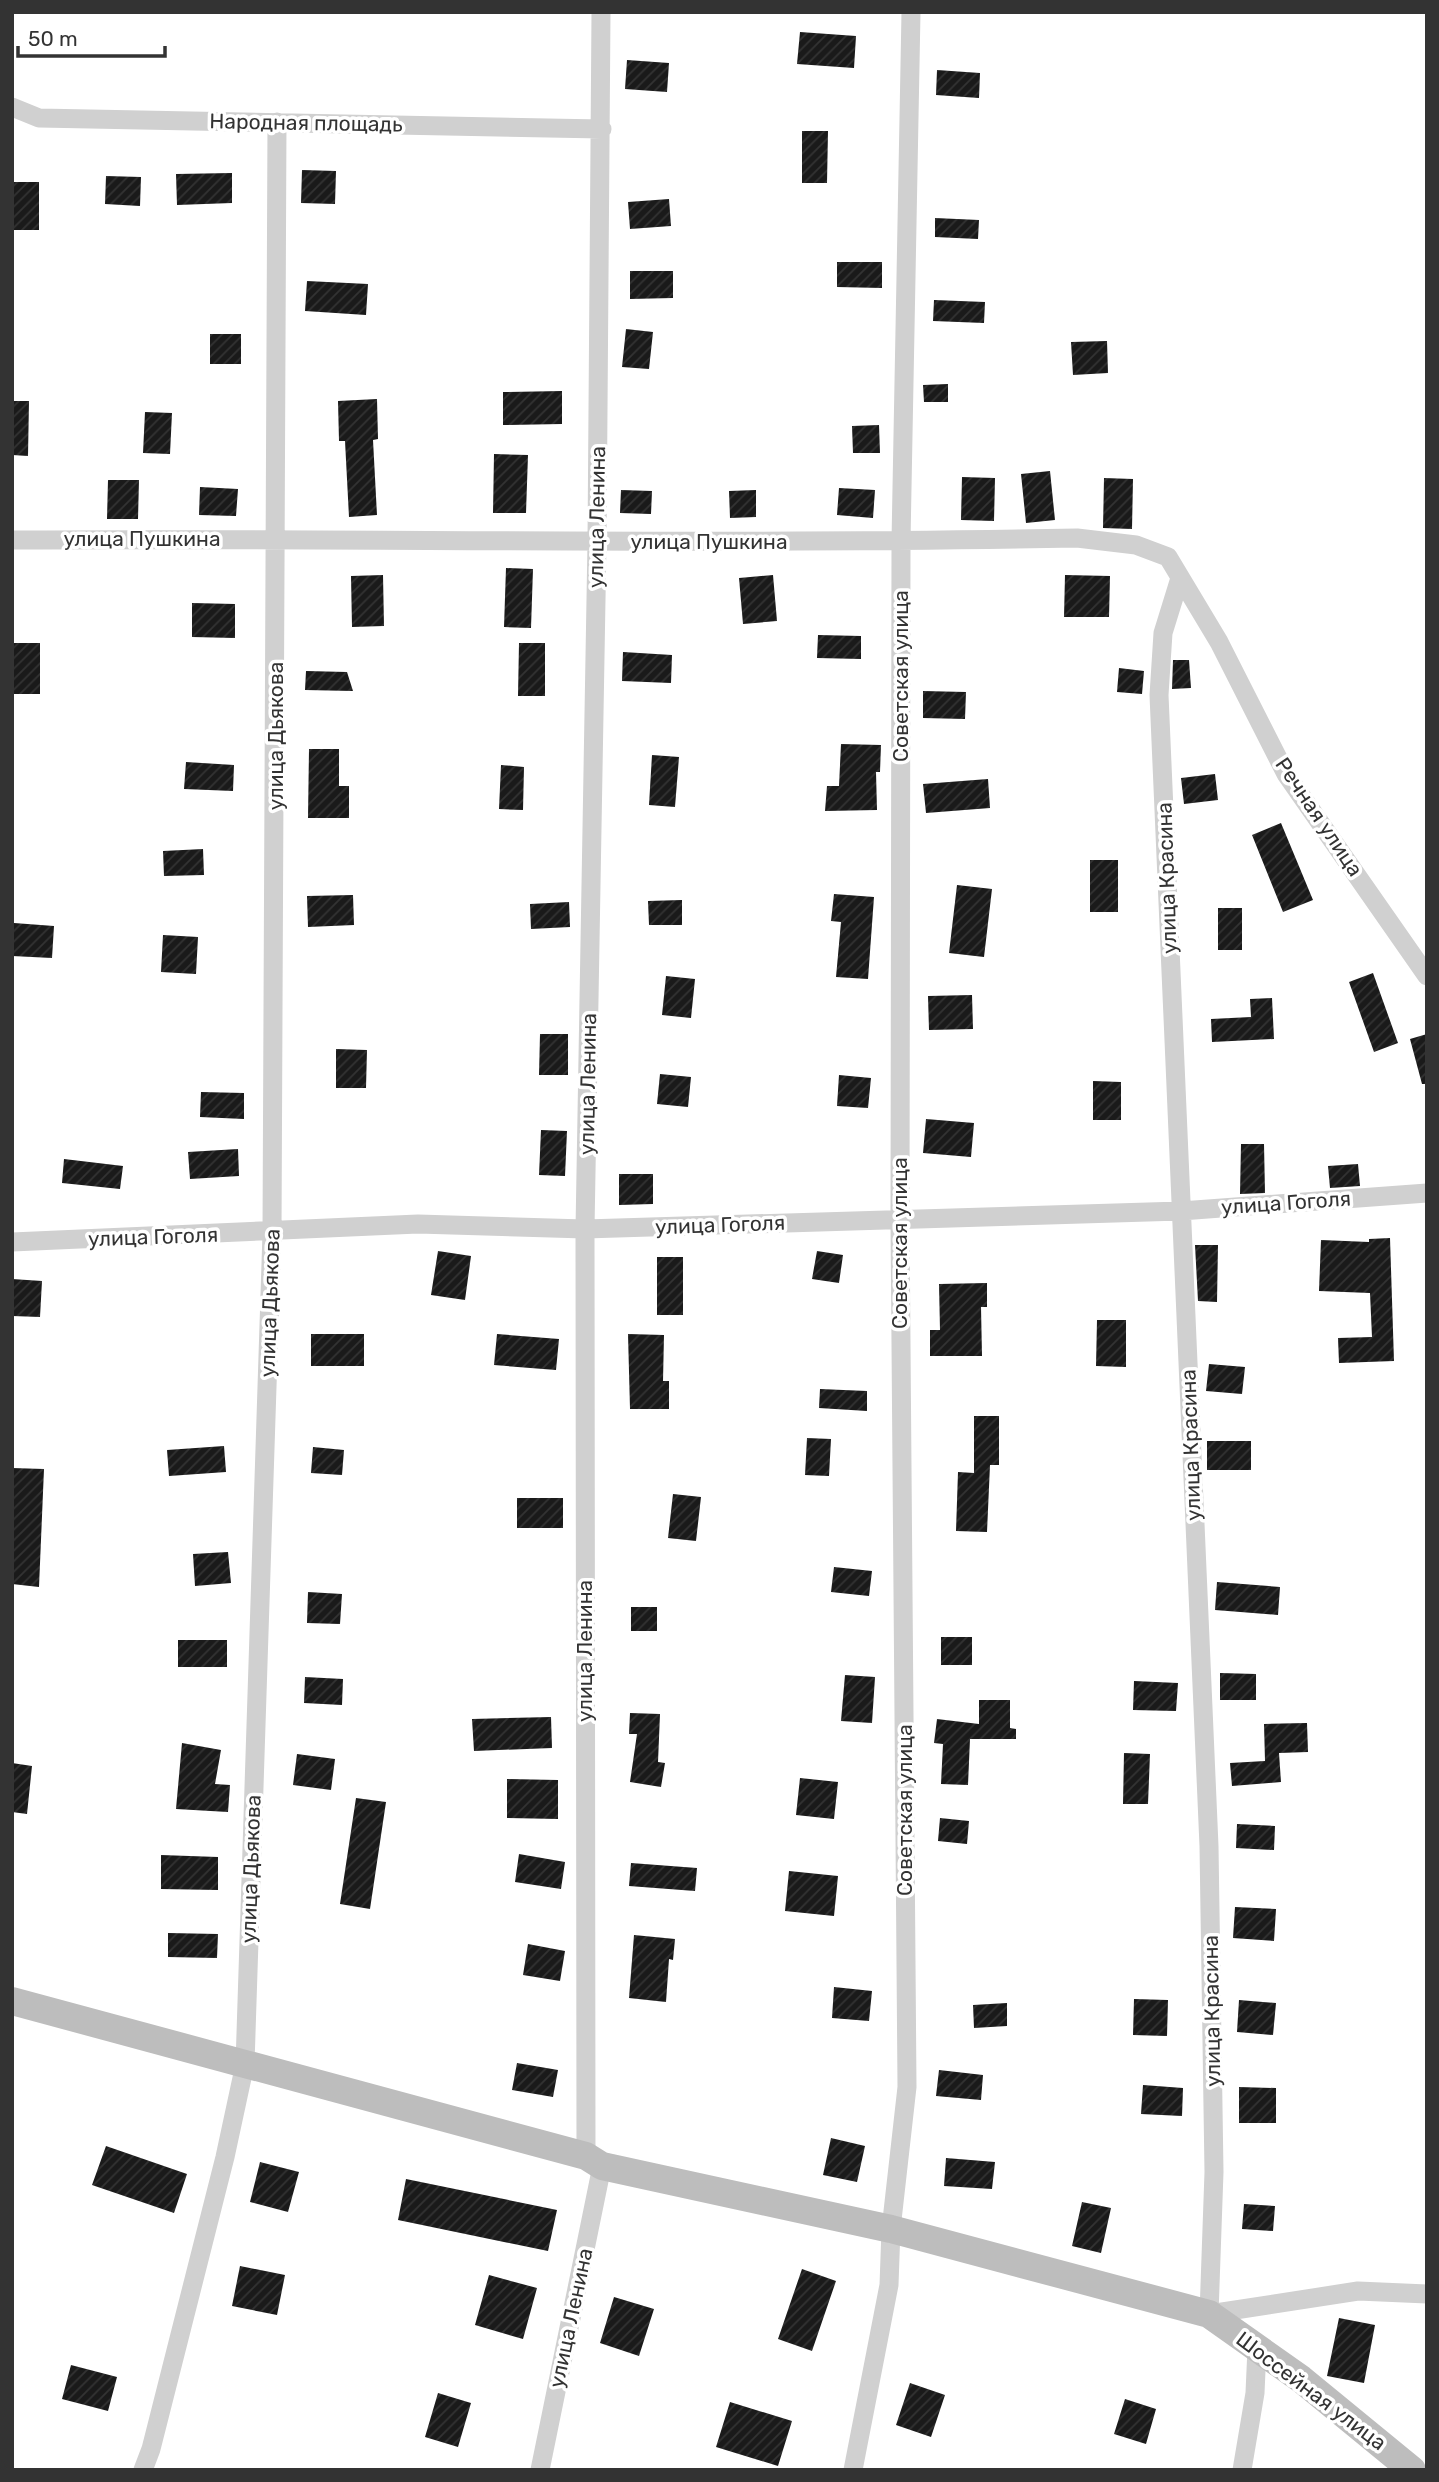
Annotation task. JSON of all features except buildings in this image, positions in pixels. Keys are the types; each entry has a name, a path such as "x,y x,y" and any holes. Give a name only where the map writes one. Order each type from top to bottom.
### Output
{"main road":[{"path":"12,2001 594,2161 891,2229 1209,2314"},
{"name":"Шоссейная улица","path":"1209,2314 1301,2379 1412,2470"}],"street":[{"name":"улица Ленина","path":"540,2470 594,2161 585,1229 597,542 601,12"},
{"name":"Советская улица","path":"853,2470 889,2285 891,2229 907,2087 900,1220 901,541 911,12"},
{"name":"Народная площадь","path":"12,107 39,118 602,129"},
{"name":"улица Дьякова","path":"143,2470 225,2157 245,2064 272,1233 278,122"},
{"name":"улица Пушкина","path":"12,540 277,538 597,542 1077,538 1136,545 1168,557 1180,578"},
{"name":"Речная улица","path":"1180,578 1219,642 1286,774 1427,976"},
{"name":"улица Красина","path":"1180,578 1163,633 1159,695 1209,1859 1214,2172 1209,2314"},
{"name":"улица Гоголя","path":"12,1242 272,1233 418,1224 585,1229 1181,1211 1427,1193"},
{"path":"1209,2314 1358,2291 1427,2294"},
{"path":"1242,2470 1255,2393 1257,2348"}]}
